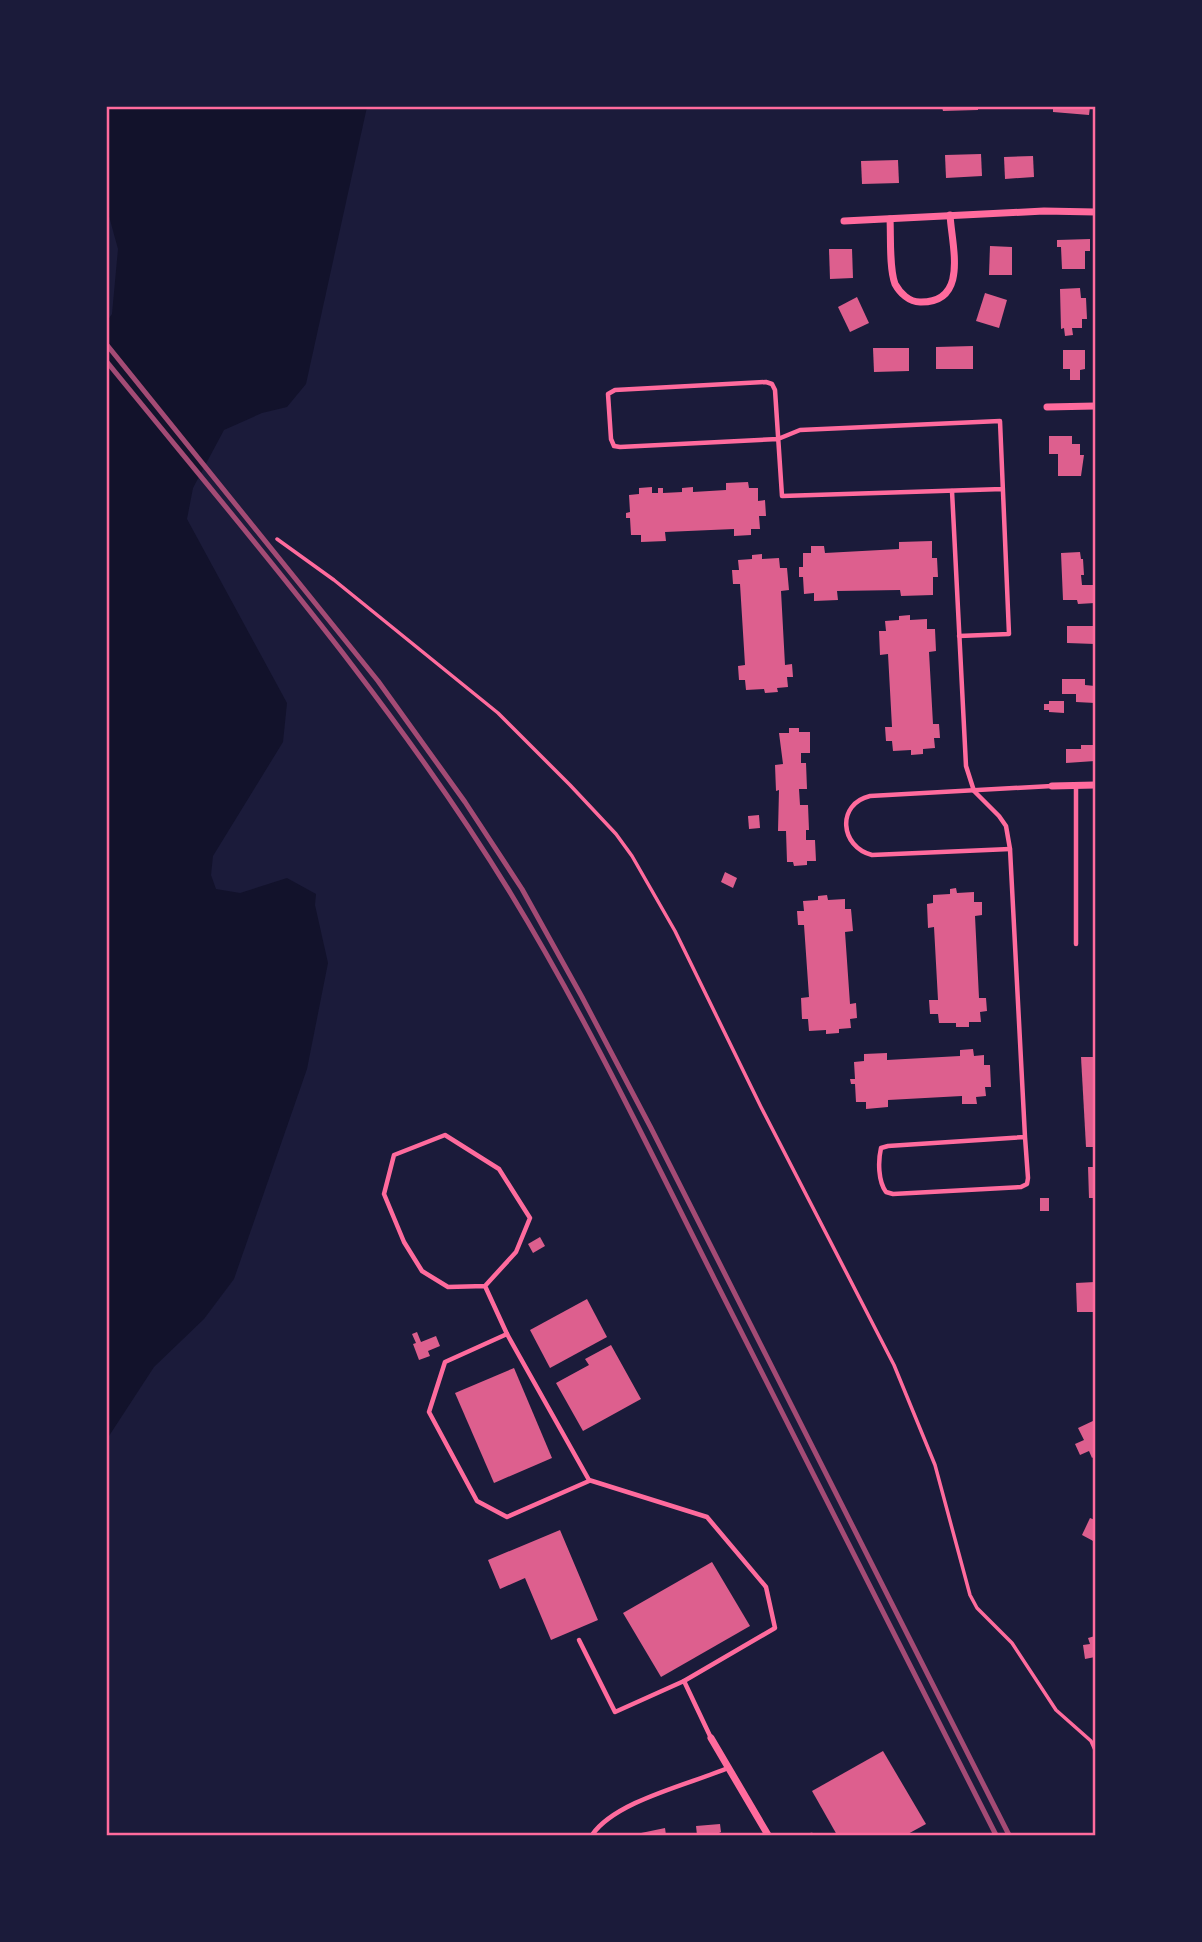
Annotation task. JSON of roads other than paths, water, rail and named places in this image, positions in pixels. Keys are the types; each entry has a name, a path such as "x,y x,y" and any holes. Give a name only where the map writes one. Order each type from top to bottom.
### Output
{"street":[{"path":"844,221 1058,210 1095,212"},
{"path":"890,219 895,283 905,298 919,303 942,298 950,290 955,273 950,215"},
{"path":"1046,407 1095,407"},
{"path":"1052,786 1095,785"},
{"path":"711,1738 768,1835"}],"lane":[{"path":"959,636 1009,634 1003,489 1000,421 800,430 778,439 614,446 608,394 615,390 765,382 772,384 775,390 778,439 782,496 1003,489"},
{"path":"952,491 966,766 974,791 1006,826 1010,849 1026,1137 1028,1178 1027,1184 1021,1187 893,1194 886,1192 881,1186 881,1148 1026,1137"},
{"path":"1010,849 881,856 862,853 849,838 846,827 848,815 860,798 881,795 1052,786"},
{"path":"1076,786 1076,944"},
{"path":"445,1135 499,1169 530,1218 516,1252 485,1286 448,1287 422,1271 404,1242 384,1194 394,1156 445,1135"},
{"path":"485,1286 507,1334 589,1480"},
{"path":"507,1334 445,1362 429,1412 477,1501 507,1517 589,1480 707,1517 766,1587 775,1628 684,1681 615,1712 579,1640"},
{"path":"684,1681 711,1738"},
{"path":"592,1835 609,1818 628,1806 729,1768"}],"railway":[{"path":"107,345 378,681 465,802 522,889 651,1128 1009,1835"},
{"path":"107,362 266,556 369,688 419,755 511,894 616,1084 996,1835"}]}
